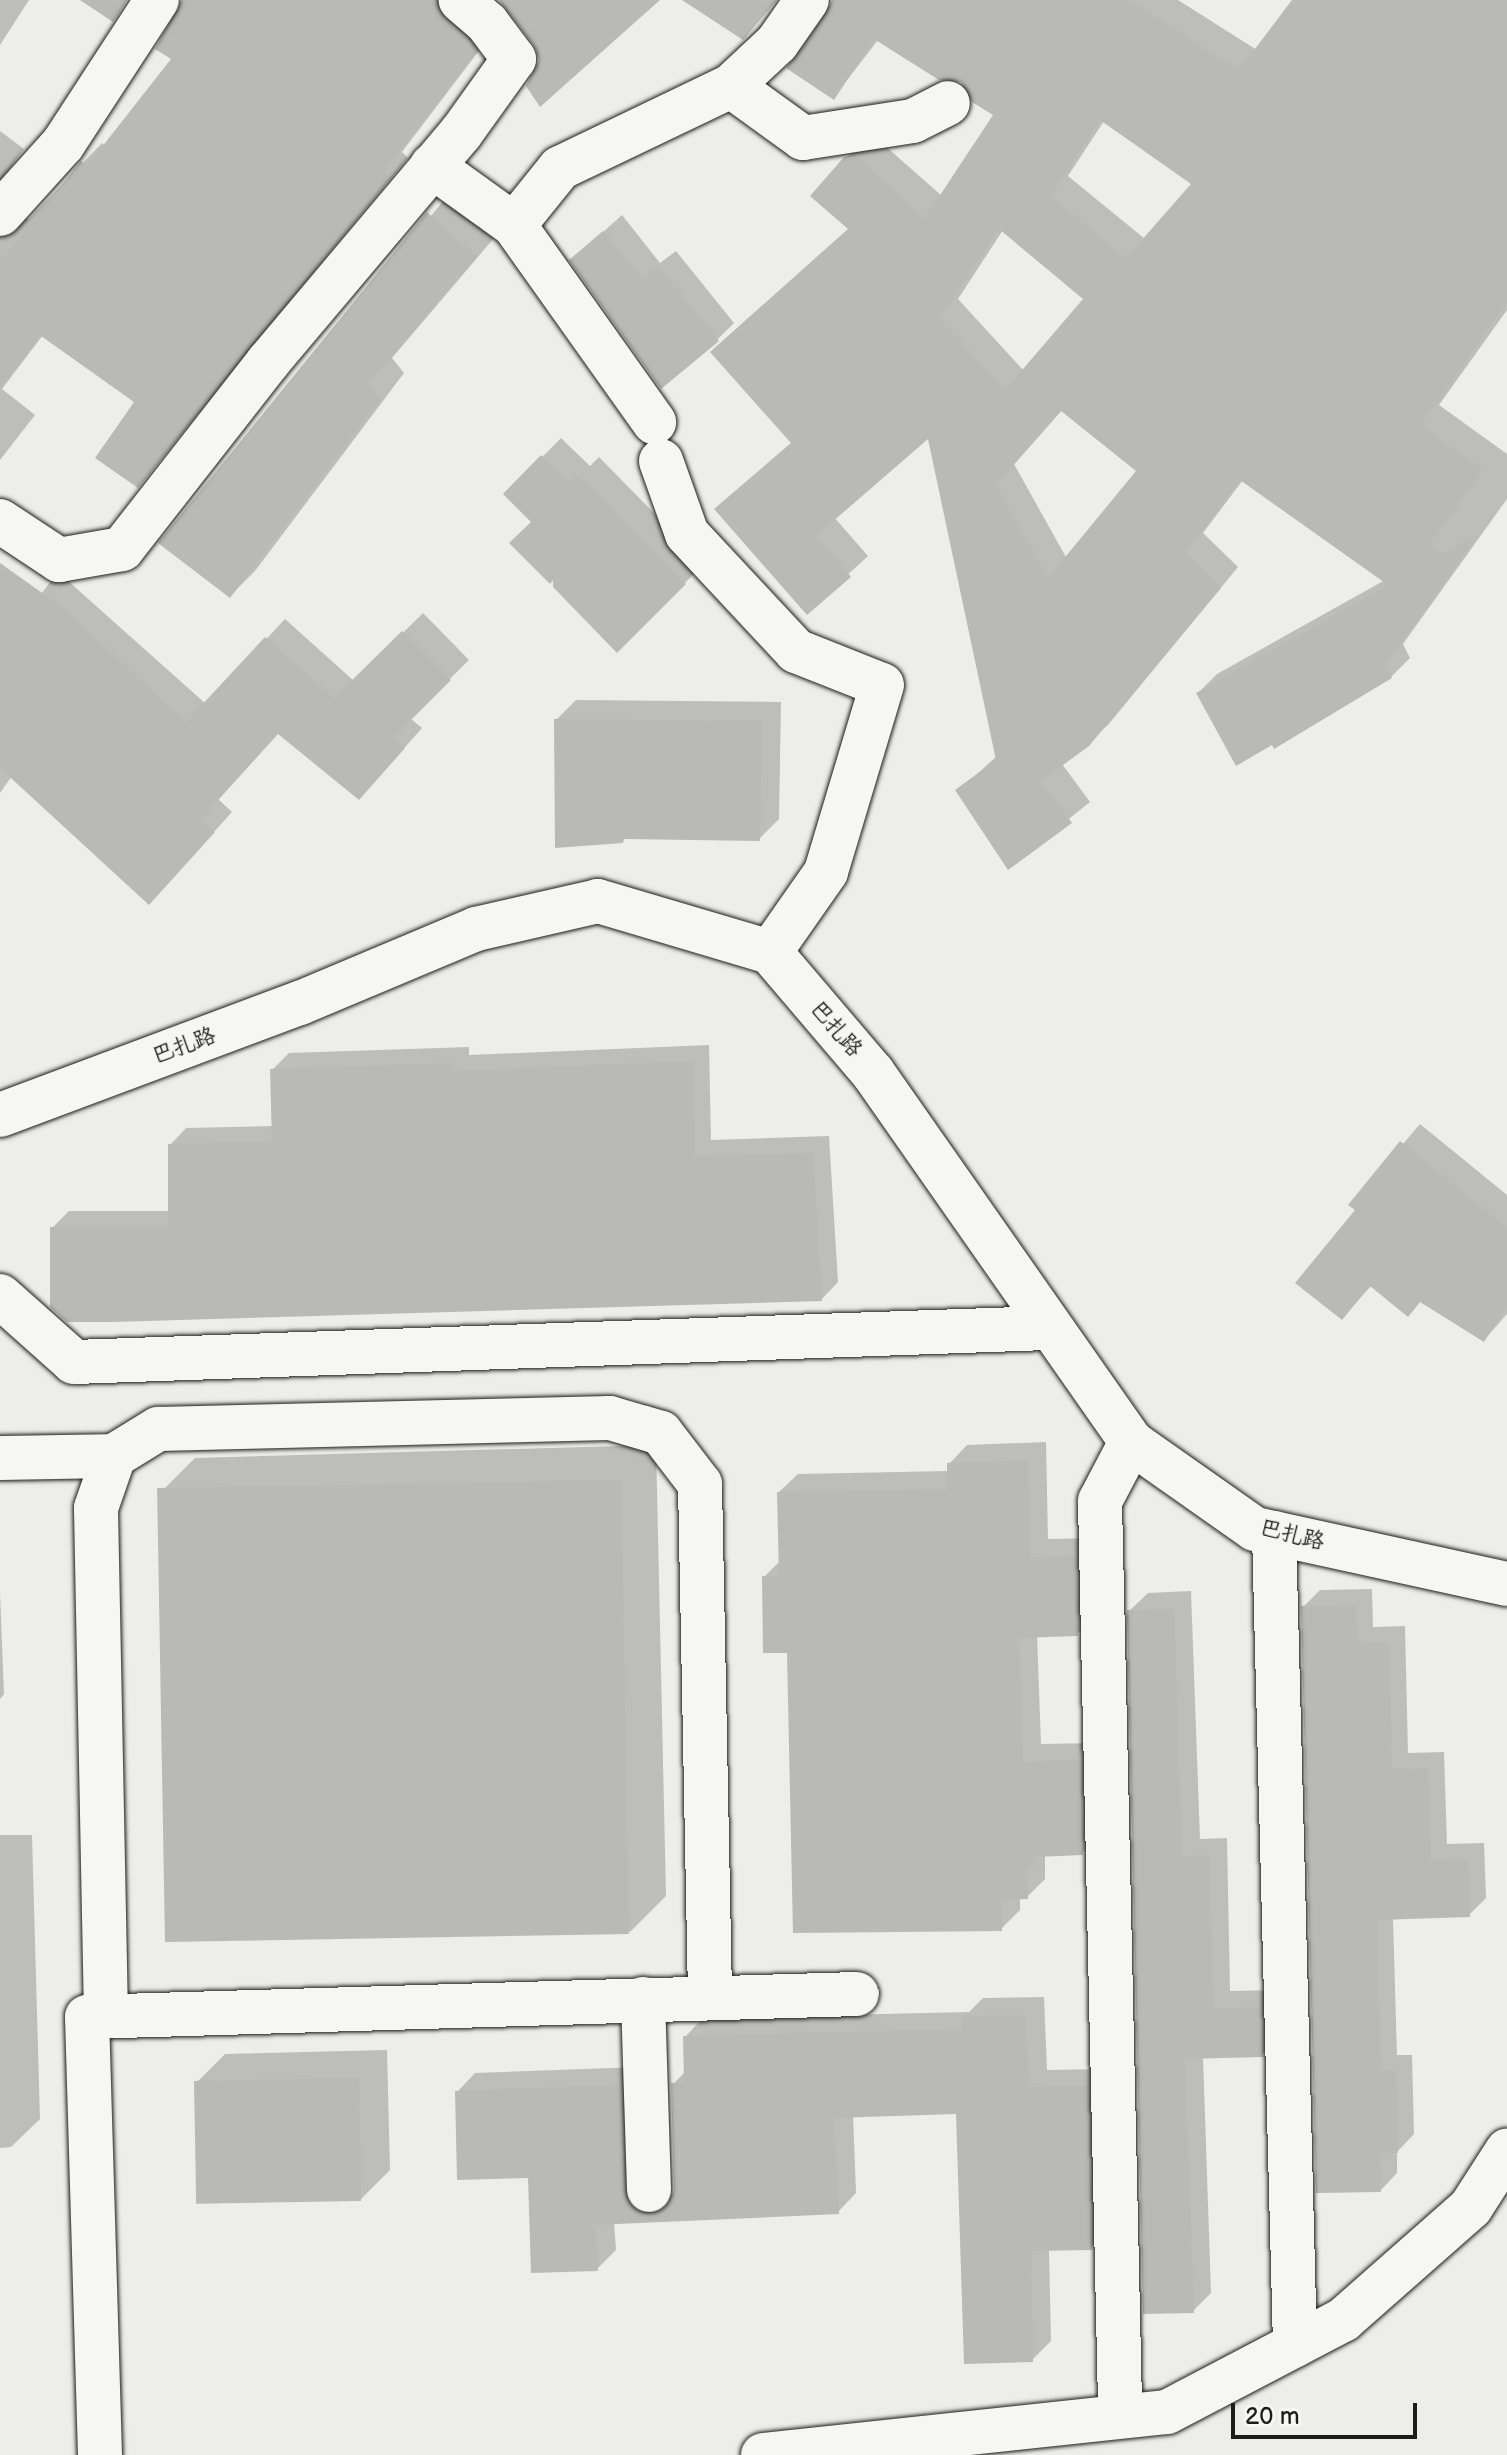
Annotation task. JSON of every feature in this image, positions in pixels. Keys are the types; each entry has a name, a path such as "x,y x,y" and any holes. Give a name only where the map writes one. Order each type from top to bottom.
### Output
{"street":[{"path":"0,214 63,144 157,0"},
{"path":"0,521 59,560 122,549 432,166 514,59 487,23 461,0"},
{"path":"514,225 560,168 731,86 777,43 807,0"},
{"path":"731,86 803,138 913,121 948,103"},
{"path":"432,166 514,225 658,442 687,534 796,651 882,685 826,872 770,952"},
{"name":"巴扎路","path":"0,1115 300,1003 476,929 598,901 770,952 873,1073 1047,1328 1131,1442 1255,1529 1507,1584"},
{"path":"0,1296 74,1362 1047,1328"},
{"path":"0,1458 114,1456 158,1429 610,1418 661,1433 700,1484 710,1997"},
{"path":"1120,2404 1100,1501 1131,1442"},
{"path":"106,2016 96,1508 114,1456"},
{"path":"1274,1533 1295,2345"},
{"path":"100,2455 87,2017 857,1994"},
{"path":"643,1999 649,2190"},
{"path":"763,2455 1167,2412 1343,2320 1471,2207 1507,2151"}],"building":[{"path":"80,0 127,0 113,22"},
{"path":"182,0 437,0 444,18 477,51 384,172 390,178 138,488 95,458 134,402 41,336 0,388 0,261 81,161 87,166 171,59 155,49"},
{"path":"499,0 660,0 540,107 526,86 539,60 534,45"},
{"path":"682,0 777,0 743,40"},
{"path":"832,0 1129,0 1239,70 1292,0 1507,0 1507,302 1421,425 1483,470 1430,544 1443,554 1479,534 1385,665 1392,678 1274,749 1272,745 1236,766 1196,693 1388,585 1240,480 1186,553 1221,588 1089,746 1041,781 1072,823 1008,870 955,790 996,760 928,439 816,536 851,577 807,615 714,509 791,443 710,352 848,229 810,196 844,157 855,155 925,218 993,115 972,102 961,82 939,80 874,39 834,100 786,68 828,14","holes":["1100,120 1191,184 1126,258 1051,196","999,229 1083,299 1005,390 940,319","1061,411 1136,471 1048,578 996,485"]},
{"path":"427,212 477,257 368,384 381,399 230,598 158,543"},
{"path":"603,231 642,279 658,266 719,341 661,389 569,260"},
{"path":"541,455 570,483 579,475 686,584 617,653 553,587 553,580 550,584 509,543 531,522 503,494"},
{"path":"0,563 62,607 186,722 265,637 334,698 402,631 451,680 393,738 405,748 359,800 278,734 201,819 215,832 149,905 0,768"},
{"path":"554,719 762,721 760,841 624,839 623,843 555,848"},
{"path":"693,1061 695,1156 813,1153 822,1301 112,1322 67,1322 50,1307 50,1227 168,1227 168,1144 272,1141 270,1069 453,1063 453,1071"},
{"path":"1400,1141 1507,1228 1507,1306 1484,1342 1420,1302 1408,1317 1370,1286 1342,1320 1295,1283 1355,1210 1348,1205"},
{"path":"1028,1460 1030,1557 1076,1556 1078,1636 1019,1638 1023,1762 1081,1760 1083,1855 1035,1857 1035,1866 1027,1866 1028,1899 1002,1900 1002,1931 793,1933 787,1653 763,1653 762,1576 779,1576 777,1492 947,1489 947,1463"},
{"path":"621,1480 629,1934 165,1942 157,1488"},
{"path":"1356,1605 1357,1643 1389,1642 1392,1769 1428,1768 1431,1860 1468,1859 1470,1917 1377,1920 1381,2071 1396,2070 1398,2153 1380,2153 1381,2192 1316,2193 1301,1606"},
{"path":"1174,1609 1182,1856 1210,1855 1213,2009 1261,2007 1263,2057 1185,2059 1194,2313 1143,2314 1127,1610"},
{"path":"1026,2015 1029,2087 1088,2086 1092,2250 1031,2251 1033,2362 964,2364 956,2114 834,2118 839,2214 595,2225 598,2271 531,2273 528,2178 457,2180 455,2091 621,2085 624,2192 637,2212 651,2215 671,2202 674,2190 671,2083 684,2083 683,2036 962,2029 962,2016"},
{"path":"359,2078 361,2201 196,2204 194,2081"}]}
